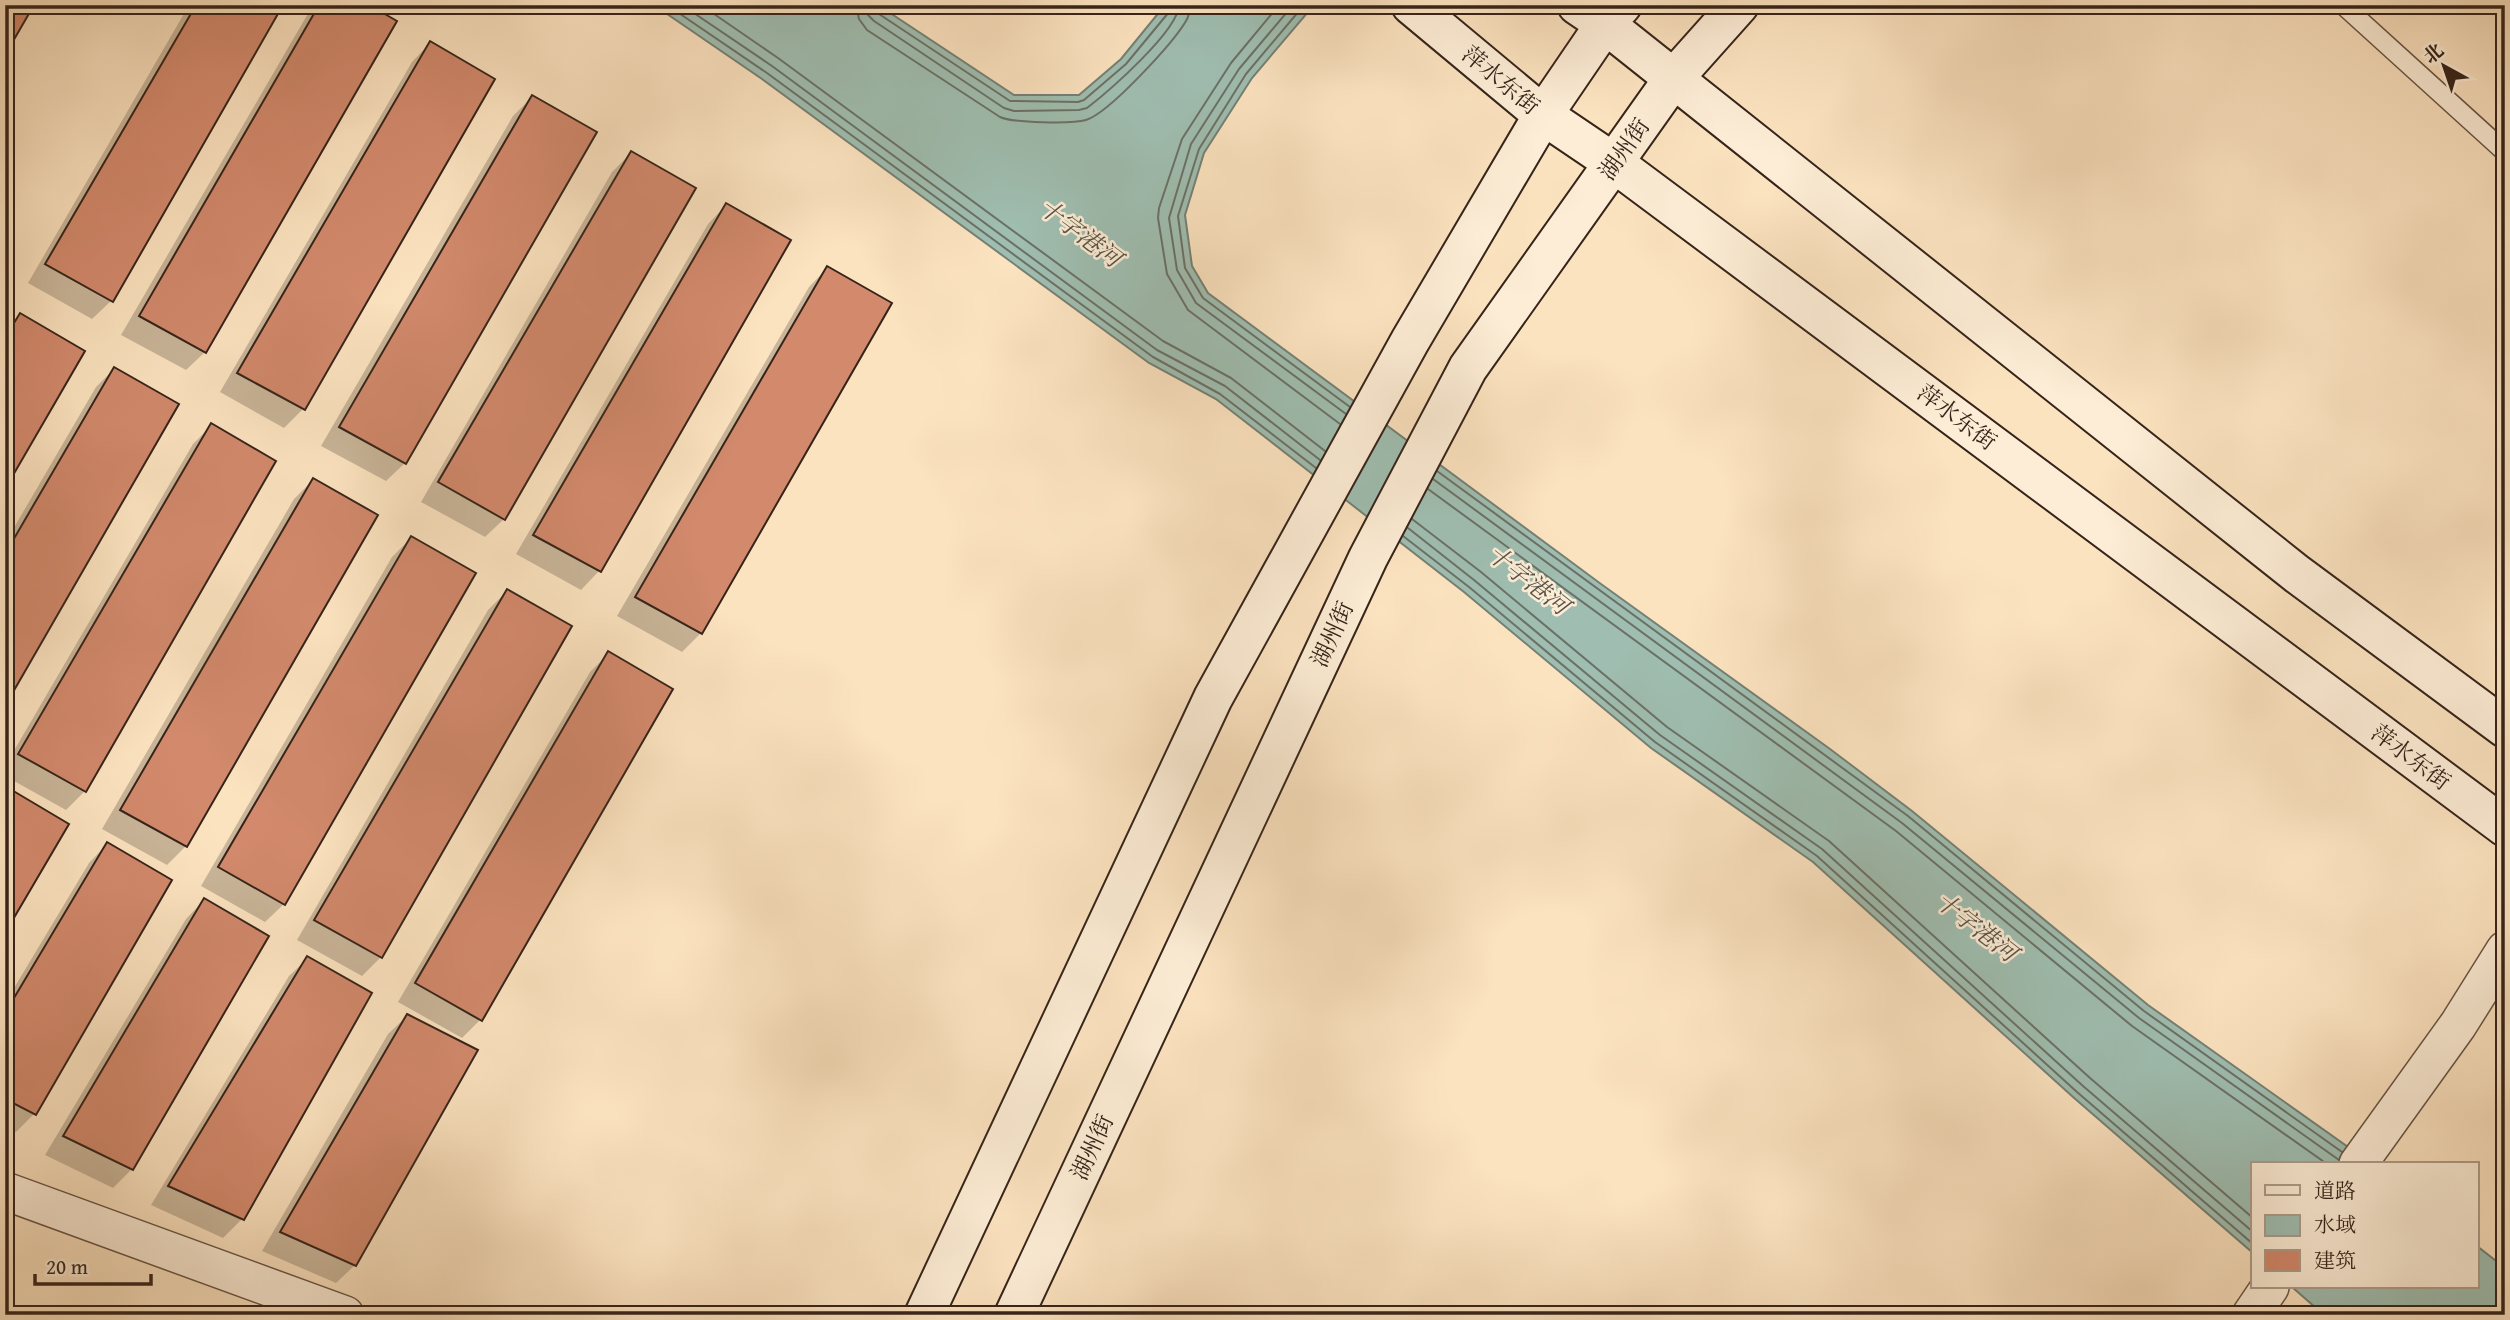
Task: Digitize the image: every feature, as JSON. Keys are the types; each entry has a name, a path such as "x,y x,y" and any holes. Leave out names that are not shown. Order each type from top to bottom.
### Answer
{"main road":[{"name":"萍水东街","path":"1411,5 1543,115 1614,163 2505,827"},
{"name":"湖州街","path":"1014,1315 1368,558 1468,368 1673,79 1739,5"},
{"path":"924,1315 1213,698 1410,341 1601,11 1673,79 2297,575 2505,728"}],"street":[{"path":"2359,1162 2458,1026 2505,950"},
{"path":"5,1191 345,1315"}],"lane":[{"path":"2343,5 2505,152"}],"water":[{"name":"十字港河","path":"654,5 878,5 1014,95 1079,95 1121,59 1165,5 1314,5 1252,78 1204,153 1185,215 1192,266 1208,293 1601,584 1830,749 1912,811 2148,1005 2369,1162 2251,1162 2251,1251 2073,1097 1813,862 1651,748 1464,592 1216,399 1149,363 762,79"},
{"path":"2478,1247 2505,1268 2505,1315 2324,1315 2293,1288 2478,1288"}],"building":[{"path":"5,5 34,5 5,55"},
{"path":"196,5 283,5 113,302 45,264"},
{"path":"319,5 369,5 397,21 206,353 139,316"},
{"path":"430,41 495,79 305,410 237,373"},
{"path":"532,95 597,132 406,464 339,427"},
{"path":"631,151 696,188 505,520 438,482"},
{"path":"726,203 791,240 601,572 533,535"},
{"path":"827,266 892,303 702,634 635,597"},
{"path":"20,313 85,351 5,489 5,338"},
{"path":"114,367 179,404 5,706 5,554"},
{"path":"211,423 276,461 86,792 18,754"},
{"path":"313,478 378,515 187,847 120,810"},
{"path":"411,536 476,573 285,905 218,867"},
{"path":"507,589 572,626 382,958 314,920"},
{"path":"608,651 673,689 482,1021 415,983"},
{"path":"5,786 69,824 5,933"},
{"path":"107,842 172,880 36,1115 5,1099 5,1013"},
{"path":"204,898 269,936 133,1170 63,1136"},
{"path":"307,956 372,993 244,1220 168,1186"},
{"path":"407,1014 478,1050 356,1266 280,1232"}]}
